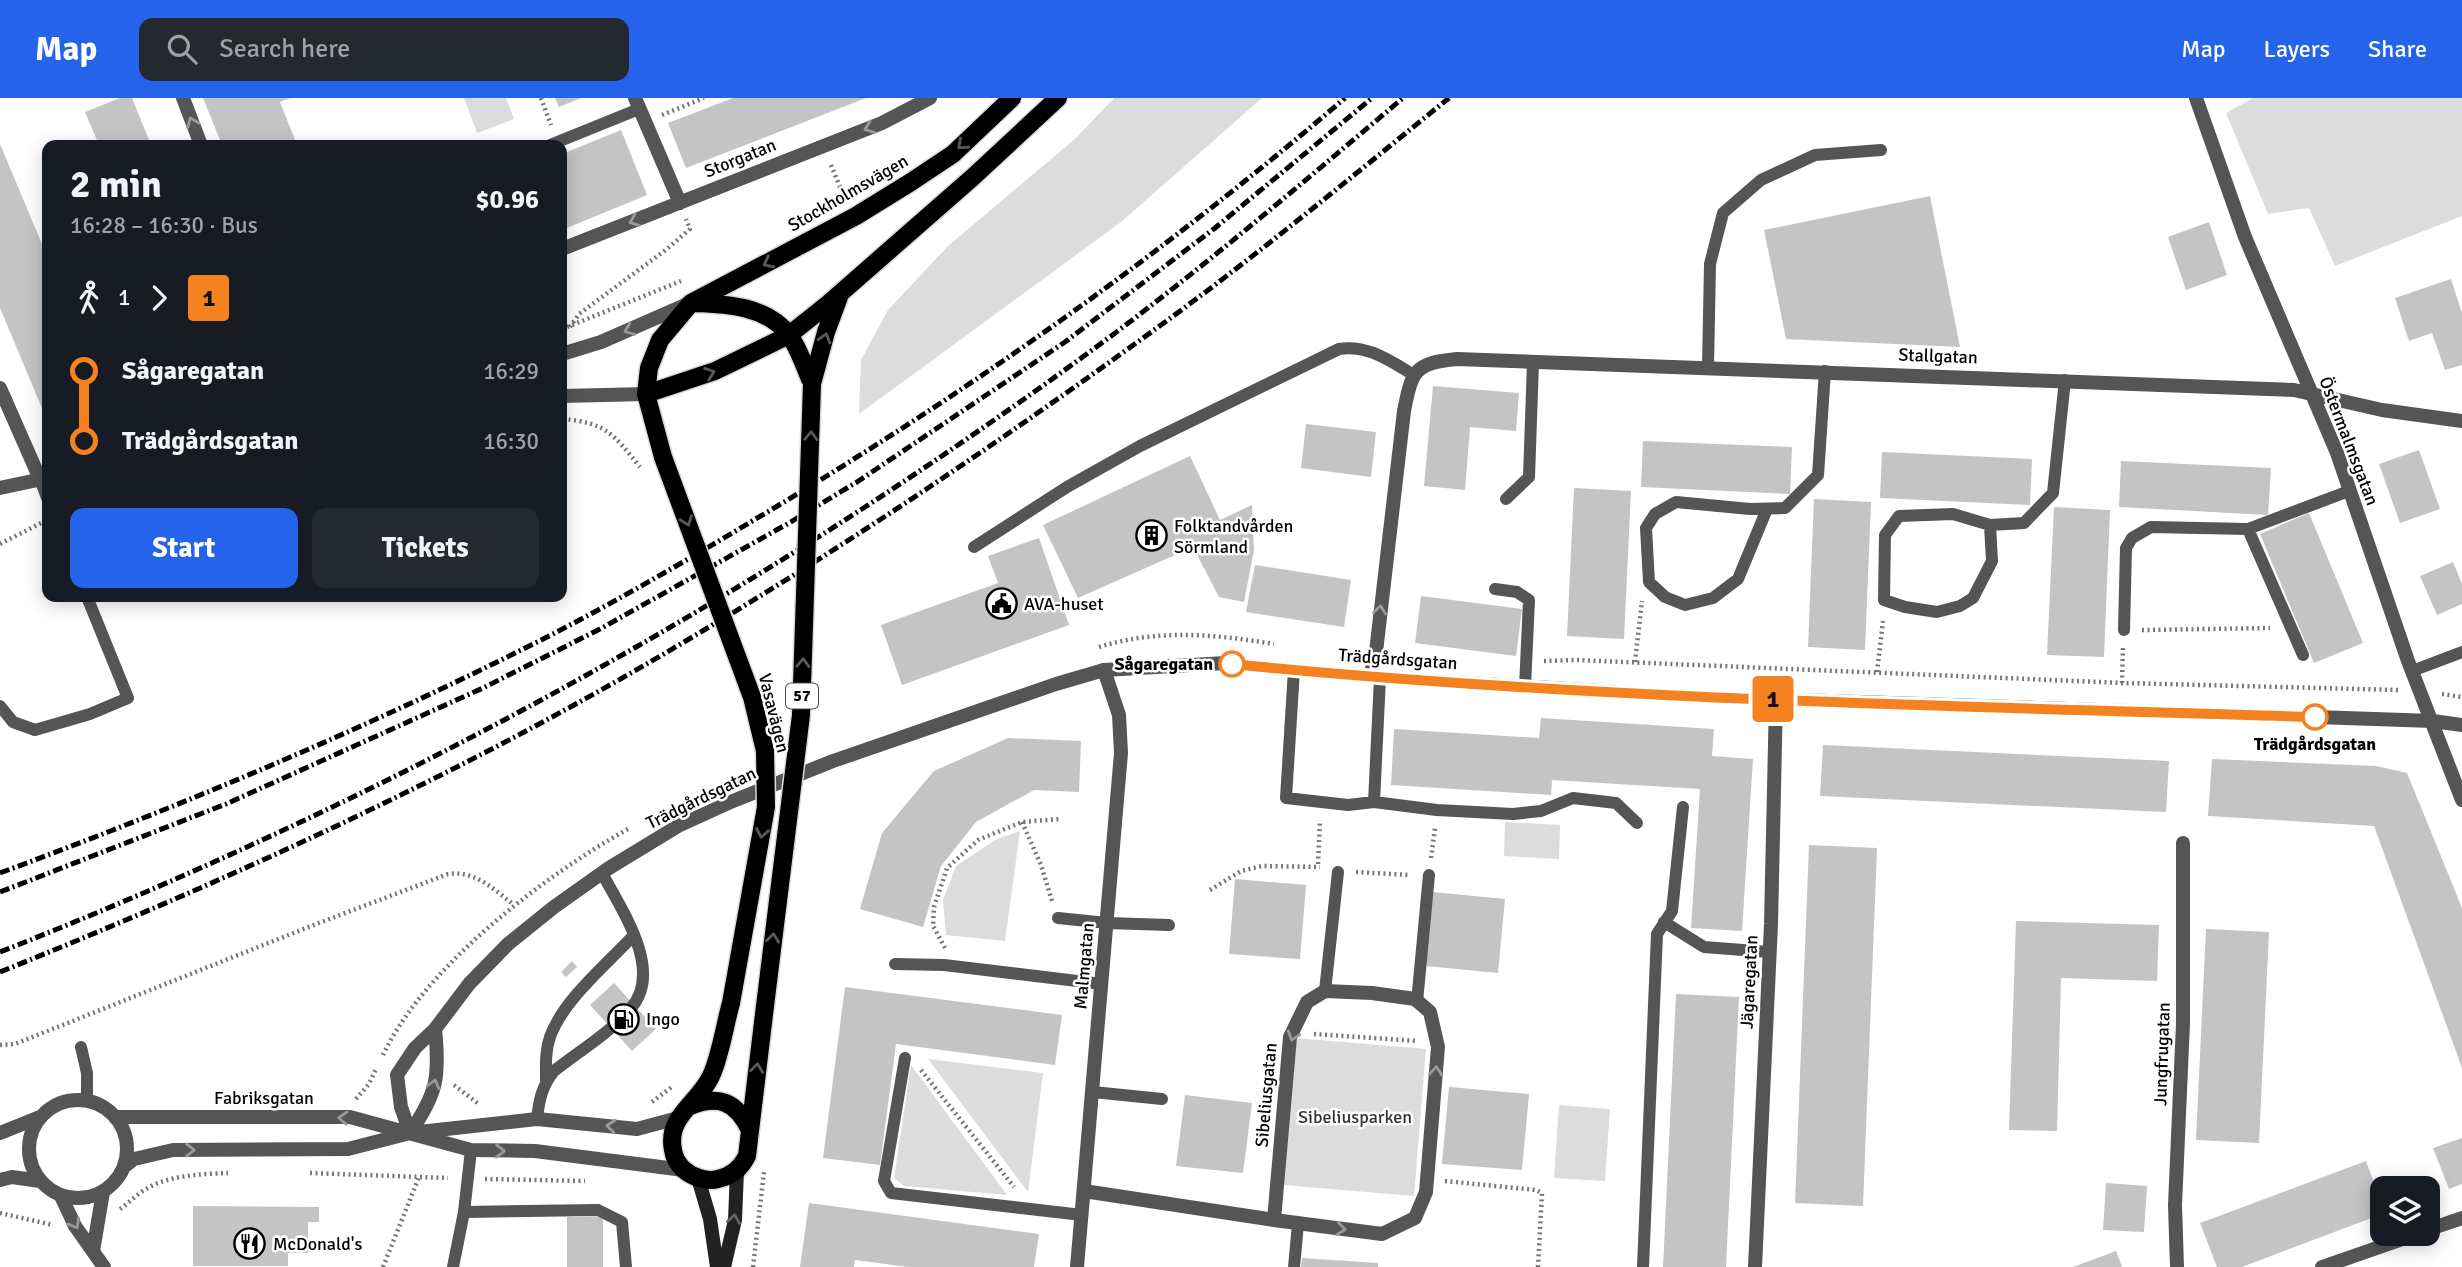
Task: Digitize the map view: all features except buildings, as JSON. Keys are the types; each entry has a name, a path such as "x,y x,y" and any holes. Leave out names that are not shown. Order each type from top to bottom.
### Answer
{"main road":[{"name":"Stockholmsvägen","path":"691,303 856,216 911,182 953,154 1012,98"},
{"name":"57","path":"812,384 789,335 973,177 1058,98"},
{"name":"57","path":"812,384 826,332 841,293"},
{"path":"646,394 749,357 789,335 768,317 745,308 719,303 691,303"},
{"name":"Vasavägen","path":"691,303 660,340 649,368 646,394 663,457 752,697 765,751 766,807 731,1003 711,1077 683,1112 671,1133 674,1156 691,1174 710,1219 717,1267"},
{"name":"Vasavägen","path":"723,1267 735,1220 737,1171 747,1156 751,1139 801,715 812,384"},
{"path":"683,1112 709,1100 723,1102 737,1110 750,1130"},
{"path":"691,1174 721,1178 737,1171"}],"street":[{"path":"183,98 199,140"},
{"name":"Östermalmsgatan","path":"2196,98 2245,237 2312,394 2349,491 2412,671 2462,800"},
{"name":"Storgatan","path":"567,247 882,123 919,101"},
{"path":"640,110 680,203"},
{"path":"567,352 601,342 691,303"},
{"name":"Stallgatan","path":"1413,375 1423,366 1457,359 2294,390 2382,410 2462,421"},
{"path":"1375,678 1404,411 1413,375"},
{"path":"0,388 42,474"},
{"path":"567,396 646,394"},
{"path":"0,488 42,478"},
{"name":"Trädgårdsgatan","path":"410,1133 401,1107 397,1075 415,1048 435,1029 469,984 508,944 602,873 678,827 781,781 1056,684 1104,670 1226,663 1375,678 1525,687 1776,699 2433,721 2462,725"},
{"name":"Malmgatan","path":"1077,1267 1121,753 1119,715 1104,670"},
{"name":"Jägaregatan","path":"1755,1267 1769,952 1776,699"},
{"name":"Jungfrugatan","path":"2177,1267 2175,1205 2183,1023 2183,843"},
{"path":"1084,1191 1382,1234 1415,1218 1426,1192 1438,1047 1430,1012 1415,999 1372,993 1325,991"},
{"name":"Sibeliusgatan","path":"1274,1220 1290,1038 1307,1002 1325,991"},
{"path":"410,1133 428,1106 437,1080 435,1029"},
{"path":"0,1133 40,1117 54,1106 70,1100 87,1100 103,1106 116,1117 125,1132 127,1142 125,1166 116,1181 103,1192 83,1198 61,1195 40,1181 31,1166 28,1149 31,1132 40,1117"},
{"name":"Fabriksgatan","path":"125,1166 134,1159 173,1150 348,1149 410,1133 537,1119 637,1129 683,1112"},
{"name":"Fabriksgatan","path":"116,1117 350,1117 471,1150 535,1151 691,1174"},
{"path":"0,1180 12,1177 40,1181"},
{"path":"93,1251 103,1192"},
{"path":"61,1195 75,1227 104,1267"},
{"path":"2440,1226 2462,1218"},
{"path":"2322,1267 2382,1246"}],"lane":[{"path":"563,140 640,110"},
{"path":"1708,367 1710,264 1723,213 1761,180 1815,155 1881,150"},
{"path":"974,547 1067,487 1140,446 1339,349 1361,348 1382,356 1413,375"},
{"path":"1506,499 1529,477 1533,362"},
{"path":"1767,509 1738,579 1713,598 1685,605 1665,597 1649,582 1646,528 1655,514 1676,502 1785,509 1818,475 1825,371"},
{"path":"1990,525 1992,561 1973,598 1960,606 1937,612 1905,607 1884,600 1885,535 1899,516 1953,514 1990,525 2024,523 2053,493 2065,380"},
{"path":"2124,630 2126,548 2132,538 2151,527 2248,529 2349,491"},
{"path":"2248,529 2303,655"},
{"path":"1495,589 1517,592 1529,600 1525,687"},
{"path":"0,706 13,722 35,730 90,714 128,698 89,602"},
{"path":"2412,671 2462,652"},
{"path":"1294,670 1286,798 1348,805 1374,802 1437,810 1513,814 1541,811 1573,798 1616,803 1637,823"},
{"path":"1374,802 1375,678"},
{"path":"1643,1267 1657,934 1672,911 1684,807"},
{"path":"1325,991 1338,872"},
{"path":"537,1119 541,1090 546,1081 554,1071 615,1022 635,1001 644,971 634,935 602,873"},
{"path":"1417,1002 1429,876"},
{"path":"1058,918 1169,925"},
{"path":"1664,922 1704,947 1769,952"},
{"path":"546,1081 547,1052 551,1035 562,1014 634,935"},
{"path":"895,964 944,965 1101,984"},
{"path":"81,1047 87,1073 87,1100"},
{"path":"905,1058 884,1181 891,1193 1082,1215"},
{"path":"1093,1092 1162,1099"},
{"path":"453,1267 464,1212 471,1150"},
{"path":"464,1212 598,1210 622,1222 626,1267"},
{"path":"1294,1267 1298,1224"}],"path":[{"path":"541,98 552,140"},
{"path":"640,110 704,98"},
{"path":"823,146 845,200"},
{"path":"570,327 579,314 690,229 680,203"},
{"path":"567,420 598,425 614,435 640,467"},
{"path":"0,544 42,523"},
{"path":"1635,662 1643,593 1648,577"},
{"path":"1877,672 1884,600"},
{"path":"2122,683 2124,630 2292,628"},
{"path":"1092,650 1174,634 1225,636 1277,645"},
{"path":"1527,663 1577,660 1635,662 2122,683 2390,690 2462,697"},
{"path":"1210,890 1241,870 1262,866 1318,866 1320,802"},
{"path":"1338,872 1429,876 1437,810"},
{"path":"944,965 945,945 933,926 934,906 947,868 978,840 1022,822 1060,819"},
{"path":"1022,822 1041,865 1058,918"},
{"path":"354,1101 369,1084 393,1033 421,996 459,956 514,905 569,865 636,824"},
{"path":"0,1045 15,1044 448,874 458,873 480,879 514,905"},
{"path":"1293,1032 1437,1042"},
{"path":"905,1058 912,1058 981,1143 1027,1209"},
{"path":"647,1105 676,1084"},
{"path":"116,1213 145,1189 159,1182 232,1173"},
{"path":"306,1173 591,1180"},
{"path":"383,1267 419,1177"},
{"path":"1427,1179 1536,1190 1542,1194 1538,1267"},
{"path":"0,1213 28,1217 58,1227"},
{"path":"753,1267 758,1221"}],"green space":[{"path":"464,98 506,98 514,119 477,133"},
{"path":"1114,98 1262,98 1121,222 859,414 861,360 888,310 948,246 1076,138"},
{"path":"2253,98 2462,98 2462,216 2335,266 2309,208 2268,214 2226,113"},
{"path":"1505,822 1560,825 1559,859 1504,856"},
{"path":"1020,831 1005,941 946,935 943,900 956,866 997,839"},
{"name":"Sibeliusparken","path":"1296,1038 1426,1049 1414,1196 1283,1185"},
{"path":"928,1059 1043,1073 1028,1192"},
{"path":"911,1065 1007,1195 904,1186 894,1178"},
{"path":"1559,1105 1610,1109 1605,1181 1554,1178"}],"railway":[{"path":"0,873 139,820 345,733 547,637 680,564 836,470 987,372 1134,267 1276,156 1345,98"},
{"path":"0,892 226,804 483,688 600,629 789,523 857,482 1065,342 1215,228 1372,98"},
{"path":"0,952 143,893 283,830 421,763 556,692 688,617 947,453 1073,364 1199,267 1403,98"},
{"path":"0,972 176,899 349,820 518,735 684,642 926,489 1103,367 1234,270 1449,98"}],"bus line":[{"name":"1","path":"1232,664 1370,677 1682,696 2315,717"}],"place":[{"name":"Folktandvården Sörmland","path":"1151,536"},
{"name":"AVA-huset","path":"1001,604"},
{"name":"Sågaregatan","path":"1232,664"},
{"name":"Trädgårdsgatan","path":"2315,717"},
{"name":"Ingo","path":"623,1019"},
{"name":"McDonald's","path":"250,1244"}]}
